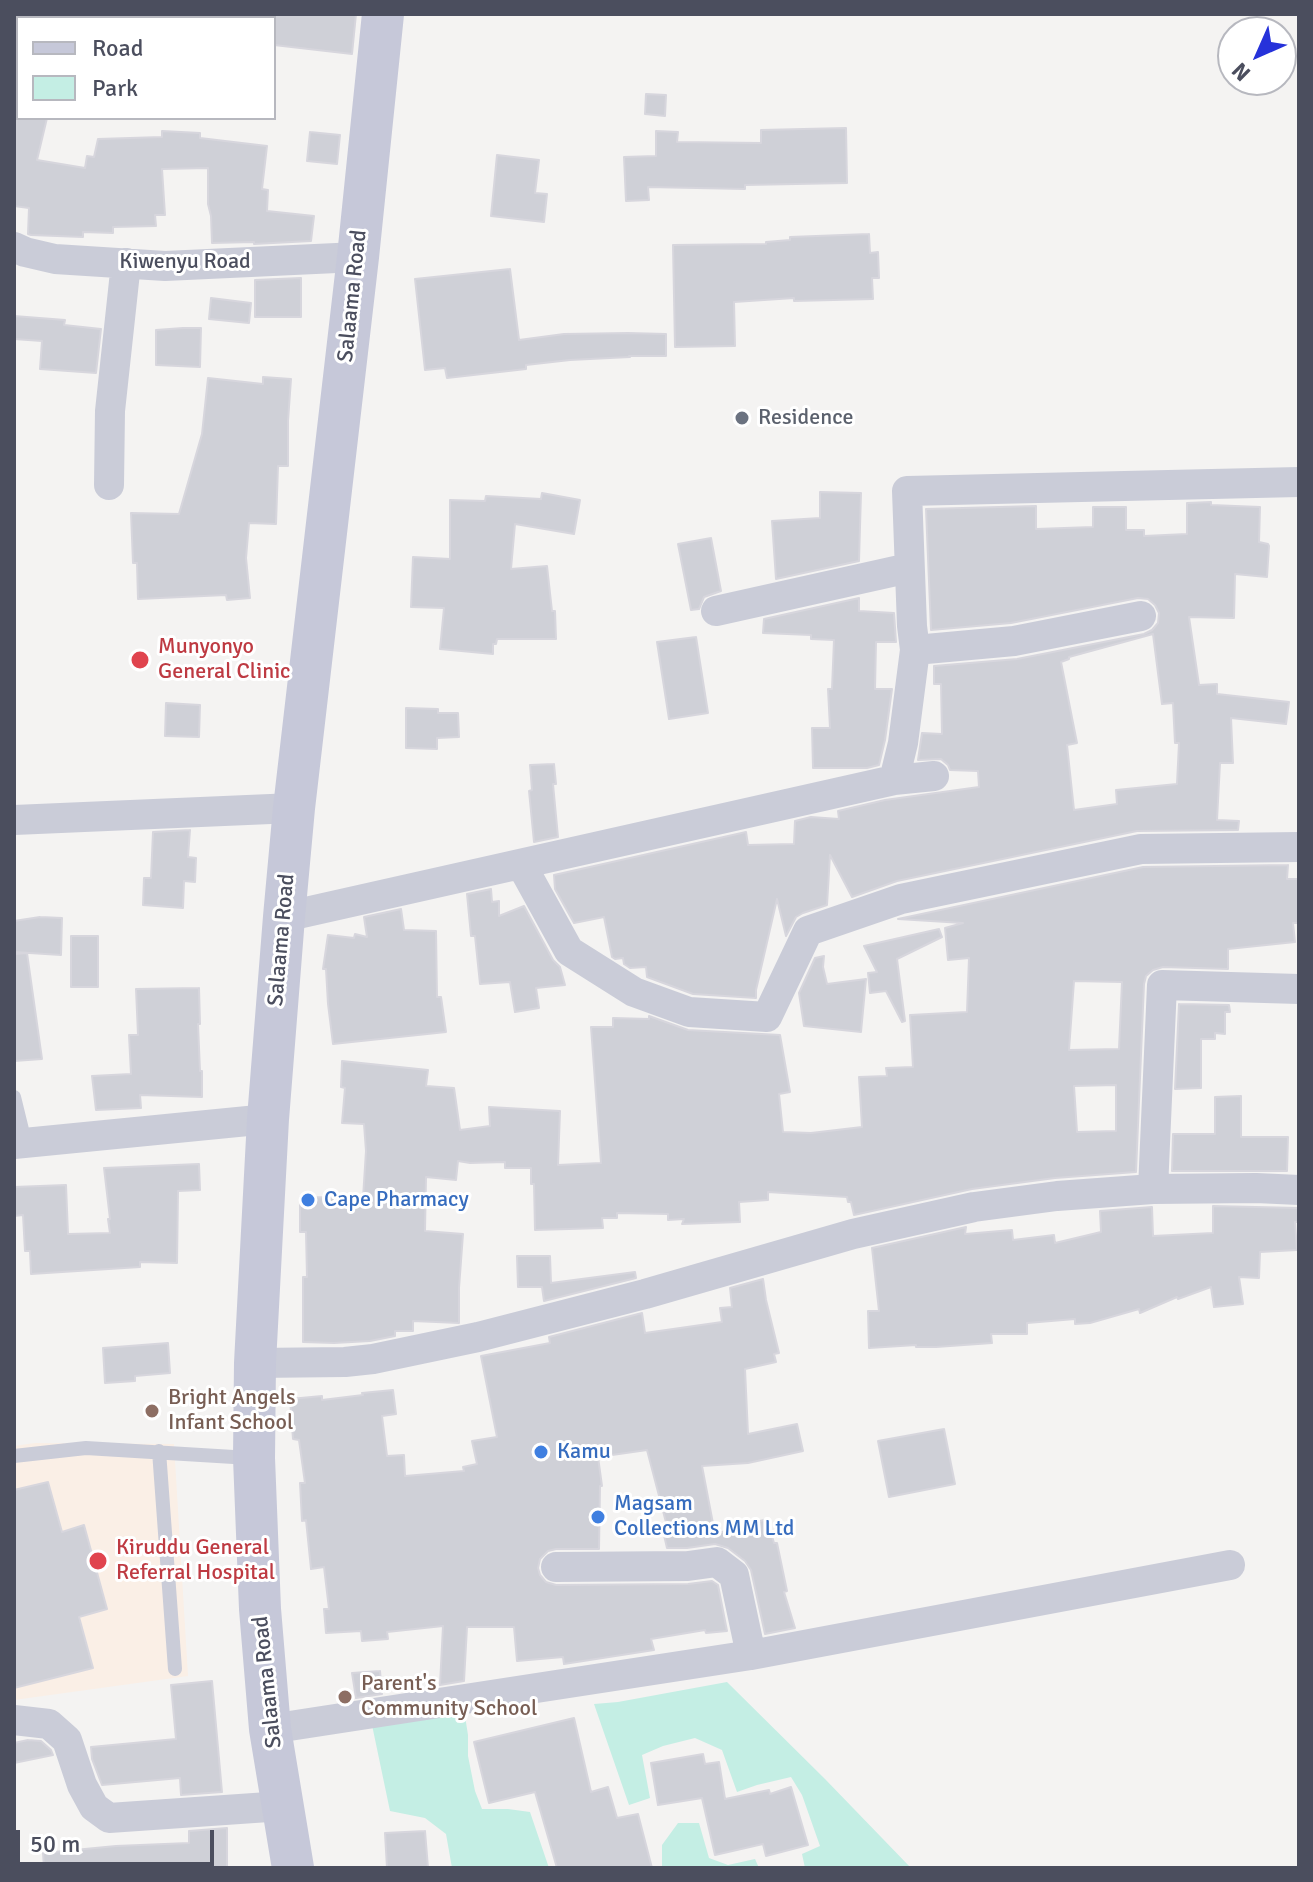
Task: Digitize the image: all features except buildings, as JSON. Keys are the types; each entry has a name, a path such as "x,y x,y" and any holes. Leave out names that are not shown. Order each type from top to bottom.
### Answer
{"main road":[{"name":"Salaama Road","path":"293,1868 270,1729 260,1609 254,1458 255,1363 268,1119 294,808 383,14"}],"street":[{"name":"Kiwenyu Road","path":"14,247 55,259 165,266 358,257"},
{"path":"109,485 110,411 126,263"},
{"path":"894,780 903,743 915,650 907,491 1299,482"},
{"path":"716,611 909,568"},
{"path":"915,650 1014,641 1141,616"},
{"path":"284,917 894,780 934,776"},
{"path":"14,820 294,808"},
{"path":"521,864 569,951 634,992 689,1012 767,1017 808,931 901,899 1141,849 1299,847"},
{"path":"1153,1189 1162,985 1299,989"},
{"path":"20,1143 268,1119"},
{"path":"255,1363 373,1359 478,1337 645,1294 853,1234 974,1207 1057,1196 1153,1189 1299,1190"},
{"path":"556,1567 688,1566 717,1562 734,1575 751,1655"},
{"path":"270,1729 751,1655 1230,1565"},
{"path":"14,1720 49,1724 67,1740 82,1785 94,1807 109,1818 283,1806"}],"lane":[{"path":"14,1097 20,1143"},
{"path":"14,1456 86,1448 254,1458"},
{"path":"159,1451 175,1669"}],"shaded area":[{"name":"Kiruddu General Referral Hospital","path":"35,1443 174,1444 188,1676 14,1700 14,1446"}],"green space":[{"path":"727,1682 911,1868 805,1868 802,1854 820,1846 802,1795 791,1777 737,1792 722,1750 695,1738 642,1755 650,1798 629,1805 594,1704"},
{"path":"410,1716 465,1716 468,1756 482,1809 530,1812 549,1868 452,1868 446,1834 425,1818 390,1811 372,1725"},
{"path":"678,1823 699,1823 709,1858 728,1865 755,1859 759,1868 662,1868 662,1845"}],"place":[{"name":"Residence","path":"742,418"},
{"name":"Munyonyo General Clinic","path":"140,660"},
{"name":"Cape Pharmacy","path":"308,1200"},
{"name":"Bright Angels Infant School","path":"152,1411"},
{"name":"Kamu","path":"541,1452"},
{"name":"Magsam Collections MM Ltd","path":"598,1517"},
{"name":"Kiruddu General Referral Hospital","path":"98,1561"},
{"name":"Parent's Community School","path":"345,1697"}]}
